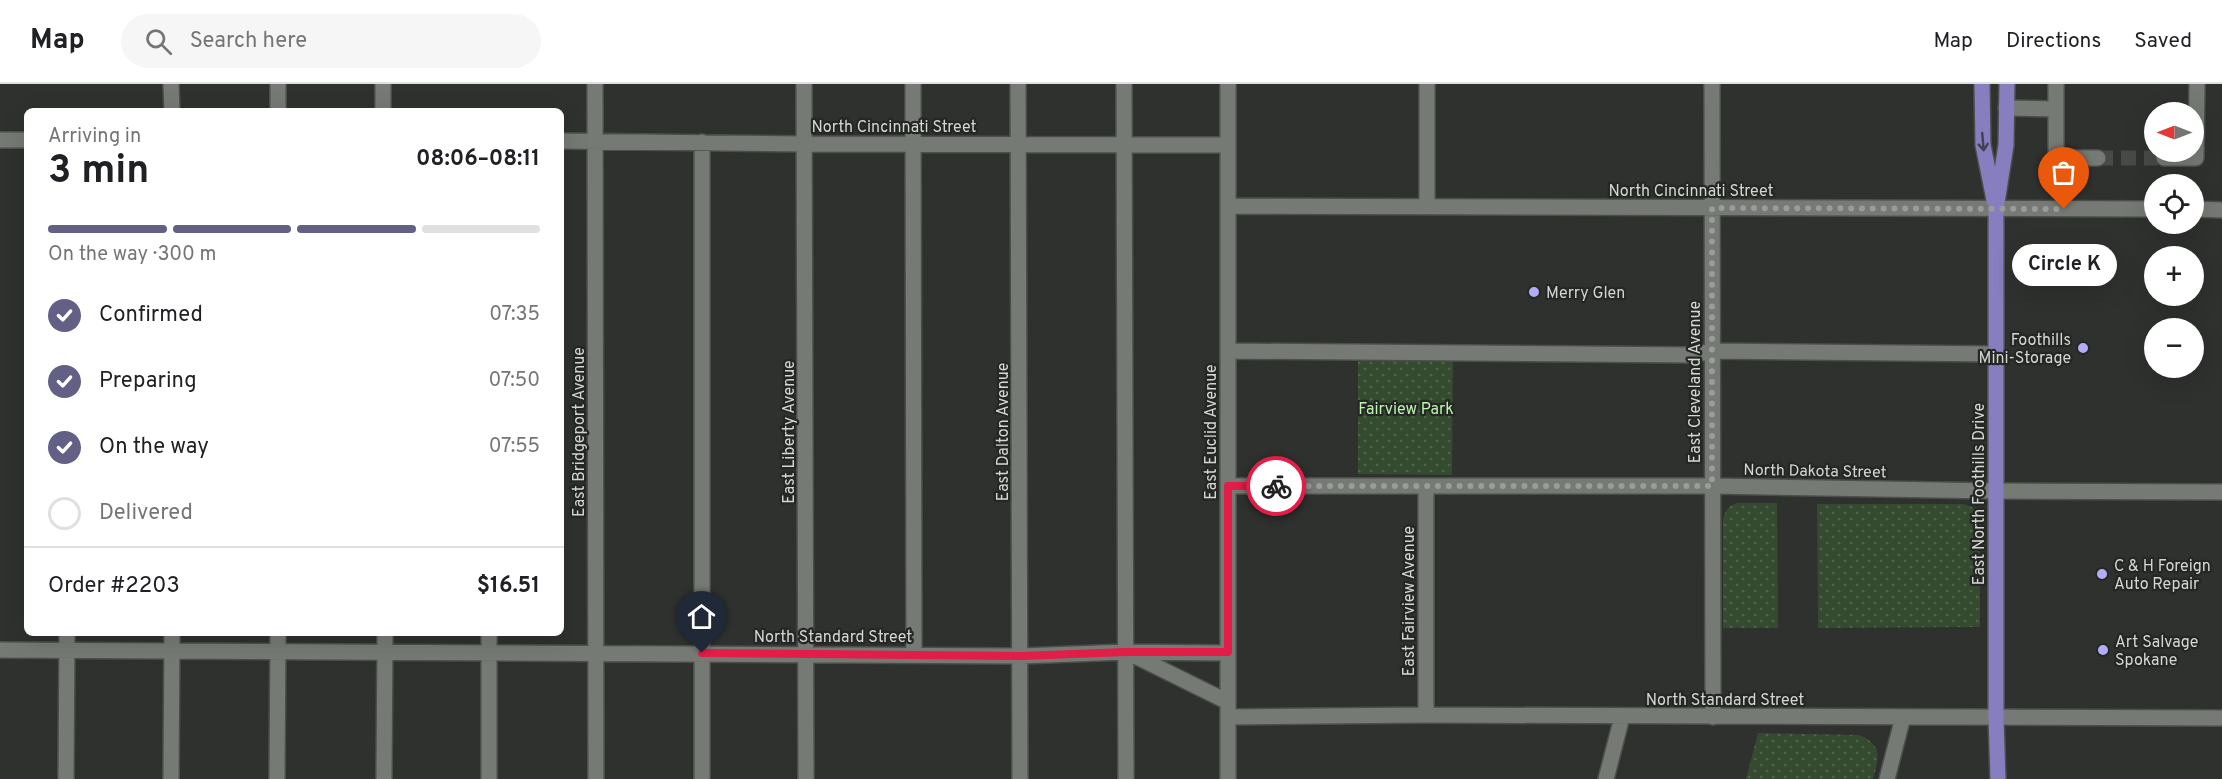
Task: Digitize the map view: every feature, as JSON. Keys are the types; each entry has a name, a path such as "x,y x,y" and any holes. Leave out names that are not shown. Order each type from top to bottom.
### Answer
{"main road":[{"name":"East North Foothills Drive","path":"1982,84 1983,144 1996,209"},
{"name":"East North Foothills Drive","path":"1998,779 1996,209 2006,146 2007,84"}],"street":[{"path":"171,84 171,108"},
{"path":"278,84 278,108"},
{"path":"383,84 383,108"},
{"name":"East Bridgeport Avenue","path":"595,84 596,779"},
{"name":"East Liberty Avenue","path":"804,84 806,779"},
{"path":"914,84 914,655"},
{"name":"East Dalton Avenue","path":"1018,84 1020,779"},
{"path":"1124,84 1126,779"},
{"name":"East Euclid Avenue","path":"1227,84 1228,779"},
{"path":"1427,84 1427,207"},
{"name":"East Cleveland Avenue","path":"1712,84 1713,717"},
{"path":"2056,84 2056,158 2098,158"},
{"path":"2197,84 2197,102"},
{"path":"2006,108 2056,109"},
{"path":"0,140 24,140"},
{"name":"North Cincinnati Street","path":"564,141 1228,145"},
{"path":"702,142 702,779"},
{"name":"North Cincinnati Street","path":"1228,206 2144,209"},
{"path":"2204,209 2222,210"},
{"path":"1228,351 1682,355 1712,351 1996,354"},
{"name":"North Dakota Street","path":"1228,486 1712,486 2222,492"},
{"name":"East Fairview Avenue","path":"1426,486 1426,716"},
{"path":"66,779 67,636"},
{"path":"171,779 172,636"},
{"path":"277,779 278,636"},
{"path":"384,779 386,636"},
{"path":"489,636 489,779"},
{"name":"North Standard Street","path":"0,650 1021,656 1126,652 1228,652"},
{"name":"North Standard Street","path":"1126,652 1228,710 1426,716 2222,718"},
{"path":"1606,779 1622,717"},
{"path":"1887,779 1903,717"}],"green space":[{"name":"Fairview Park","path":"1358,358 1453,359 1452,475 1358,474"},
{"path":"1737,503 1777,503 1778,628 1723,628 1723,519 1728,509"},
{"path":"1817,504 1962,504 1977,511 1980,517 1980,627 1818,628"},
{"path":"1758,733 1860,735 1876,748 1878,759 1873,779 1746,779"}],"tunnel":[{"path":"2098,158 2144,158"}],"way so far":[{"path":"1276,486 1712,486 1712,208 2064,209"}],"place":[{"name":"Circle K","path":"2064,209"},
{"name":"Merry Glen","path":"1534,292"},
{"name":"Foothills Mini-Storage","path":"2083,348"},
{"name":"C & H Foreign Auto Repair","path":"2102,574"},
{"name":"Art Salvage Spokane","path":"2103,650"}],"route":[{"path":"702,653 1021,656 1126,652 1228,652 1228,486 1276,486"}]}
